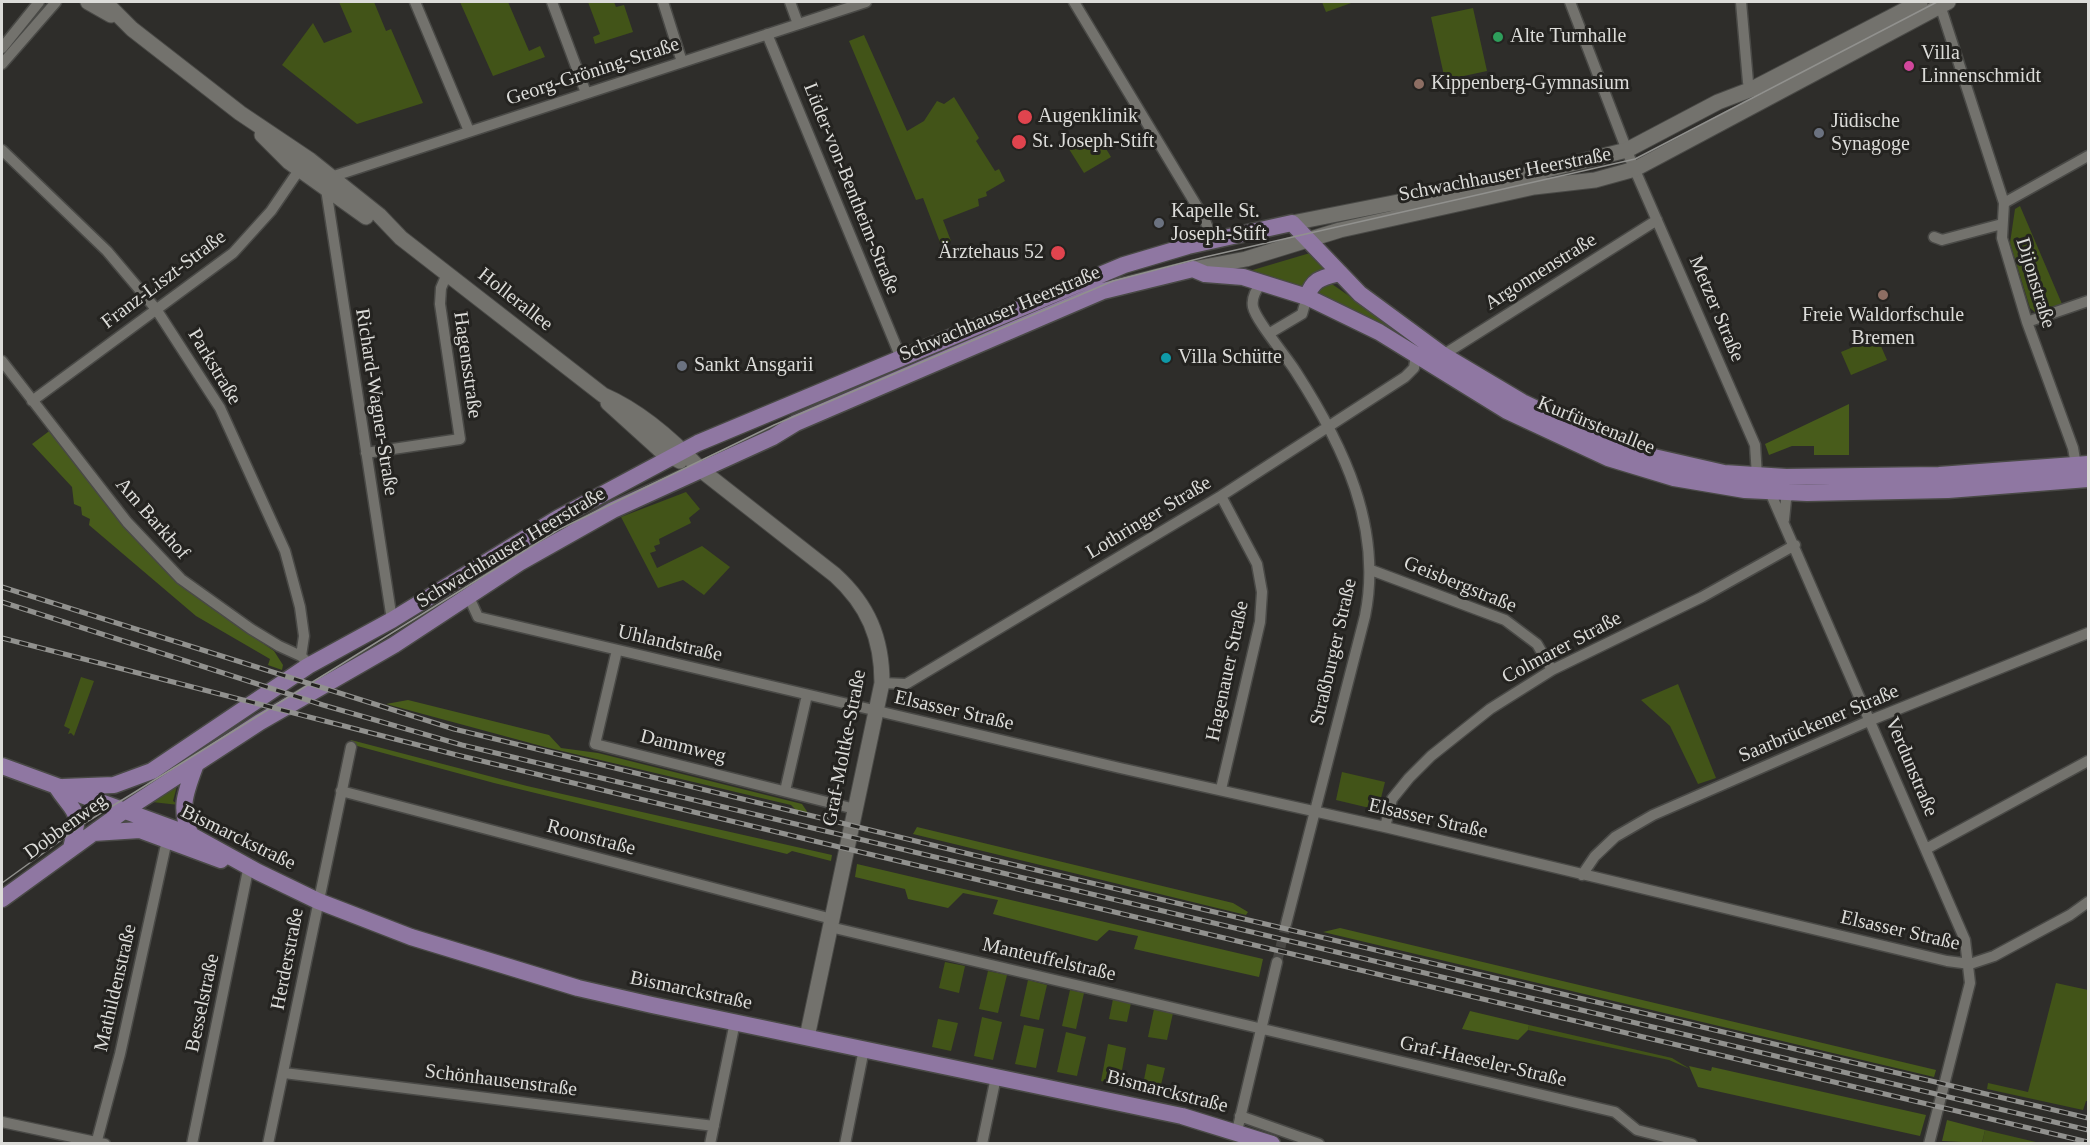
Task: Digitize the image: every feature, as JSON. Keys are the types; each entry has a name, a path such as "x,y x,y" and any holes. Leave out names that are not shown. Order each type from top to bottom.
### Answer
{"main road":[{"name":"Hollerallee","path":"88,2 124,23 603,395 614,410 701,470"},
{"name":"Hollerallee","path":"105,2 124,23"},
{"name":"Schwachhauser Heerstraße","path":"125,810 260,722 394,645 468,595 614,510 796,423 1103,291 1193,269 1246,259 1340,230 1522,189 1609,177 1631,159 1718,102 1752,89 1920,2"},
{"name":"Schwachhauser Heerstraße","path":"59,786 121,784 152,771 182,753 305,661 392,620 558,518 677,454 901,358 1124,266 1213,241 1494,183 1631,159 1944,3"},
{"name":"Hollerallee","path":"240,113 299,170 328,183"},
{"name":"Kurfürstenallee","path":"1292,223 1340,273 1390,318 1443,355 1522,402 1598,438 1645,455 1694,468 1757,476 1939,475 2082,465"},
{"name":"Kurfürstenallee","path":"1193,269 1205,274 1243,277 1307,297 1351,317 1507,411 1608,458 1674,478 1770,492 1948,490 2088,479"},
{"path":"1307,297 1311,284 1317,279 1340,273"},
{"name":"Graf-Moltke-Straße","path":"701,470 854,592 867,611 877,636 882,661 882,683 877,712 807,1037"},
{"path":"192,835 183,817 183,807 196,764"},
{"name":"Bismarckstraße","path":"2,766 192,835 253,871 318,901 411,937 505,968 578,988 735,1022 1182,1116 1238,1123 1272,1143"},
{"path":"59,786 64,798 71,803 77,818 71,848"},
{"name":"Dobbenweg","path":"2,899 125,810"},
{"path":"93,833 140,830 253,871"}],"street":[{"path":"2,48 39,2"},
{"path":"2,64 56,2"},
{"path":"416,2 469,131"},
{"path":"552,2 586,93"},
{"path":"663,2 682,62"},
{"path":"790,2 798,24"},
{"name":"Georg-Gröning-Straße","path":"328,183 469,131 866,2"},
{"path":"1074,2 1204,218 1213,241"},
{"name":"Metzer Straße","path":"1570,2 1631,159 1755,445 1757,476"},
{"path":"1741,2 1748,82 1752,89"},
{"name":"Dijonstraße","path":"1944,3 2004,203 2002,238 2027,322 2073,448 2082,465"},
{"name":"Lüder-von-Bentheim-Straße","path":"767,34 901,358"},
{"name":"Parkstraße","path":"2,150 107,251 156,309 220,408 285,551 300,607 305,661"},
{"path":"2004,203 2088,156"},
{"name":"Franz-Liszt-Straße","path":"32,401 233,253 271,211 299,170"},
{"name":"Richard-Wagner-Straße","path":"328,183 392,620"},
{"name":"Argonnenstraße","path":"1443,355 1657,220"},
{"path":"1934,237 1942,240 2002,224"},
{"name":"Hagensstraße","path":"366,453 460,439 440,304 441,288 447,274"},
{"name":"Straßburger Straße","path":"1262,282 1254,293 1253,307 1329,429 1359,494 1366,526 1371,570 1365,616 1286,924"},
{"path":"1270,333 1302,314 1307,297"},
{"path":"2027,322 2088,301"},
{"name":"Lothringer Straße","path":"882,683 906,684 1221,496 1329,429 1406,377 1414,368 1416,355"},
{"name":"Am Barkhof","path":"2,361 127,522 181,579 279,646 305,661"},
{"name":"Verdunstraße","path":"1770,492 1965,940 1970,964 1970,983 1929,1143"},
{"path":"1784,520 1786,500 1790,492"},
{"name":"Hagenauer Straße","path":"1221,496 1253,554 1262,592 1260,622 1221,789"},
{"name":"Colmarer Straße","path":"1385,827 1392,799 1431,756 1490,709 1552,670 1702,597 1795,545"},
{"name":"Geisbergstraße","path":"1371,570 1505,620 1537,645 1552,670"},
{"name":"Uhlandstraße","path":"468,595 478,617 877,712"},
{"name":"Saarbrückener Straße","path":"1582,875 1595,856 1615,837 1653,814 1871,720 2088,633"},
{"name":"Dammweg","path":"617,650 595,744 855,809"},
{"path":"785,791 807,695"},
{"name":"Elsasser Straße","path":"877,712 1221,789 1970,964"},
{"name":"Herderstraße","path":"268,1143 351,747"},
{"path":"1926,849 2088,761"},
{"name":"Roonstraße","path":"341,791 831,923"},
{"name":"Mathildenstraße","path":"99,1143 167,840"},
{"name":"Besselstraße","path":"192,1143 253,871"},
{"path":"1970,964 1994,956 2070,915 2088,902"},
{"name":"Manteuffelstraße","path":"831,923 1260,1028"},
{"path":"1238,1123 1277,962"},
{"path":"710,1143 735,1022"},
{"name":"Graf-Haeseler-Straße","path":"1260,1028 1615,1112 1637,1130 1692,1143"},
{"path":"845,1143 864,1049"},
{"name":"Schönhausenstraße","path":"284,1073 714,1126"},
{"path":"981,1143 996,1077"},
{"path":"2,1122 99,1143"},
{"name":"Bismarckstraße","path":"1238,1123 1319,1143"}],"green space":[{"path":"339,2 374,2 386,31 391,29 423,103 357,124 282,65 313,23 324,43 352,32"},
{"path":"460,2 508,2 529,51 540,46 545,57 493,76"},
{"path":"588,2 614,2 616,7 624,5 633,32 595,44 593,37 600,34"},
{"path":"1322,2 1354,2 1326,12"},
{"path":"1473,8 1487,71 1445,80 1431,17"},
{"path":"864,35 907,131 924,121 937,101 944,104 954,97 979,138 976,141 995,171 999,169 1005,181 986,192 987,196 978,199 979,206 943,220 951,241 941,245 923,198 916,200 849,41"},
{"path":"1087,135 1094,146 1102,142 1111,157 1084,173 1064,141 1069,138 1074,145"},
{"path":"2020,206 2062,304 2037,314 2030,308 2010,243 2015,209"},
{"path":"1310,253 1329,272 1304,290 1246,272"},
{"path":"1329,282 1447,364 1318,296 1316,287"},
{"path":"1877,337 1887,360 1851,375 1841,352"},
{"path":"1849,404 1849,455 1814,455 1814,446 1792,446 1769,455 1765,444"},
{"path":"52,429 130,527 248,633 274,651 283,665 282,670 268,665 270,659 196,616 89,525 90,519 82,515 81,507 74,504 72,487 32,444"},
{"path":"686,492 700,509 689,518 691,523 659,539 660,544 654,546 656,551 650,553 657,568 702,546 730,567 704,595 683,580 658,588 621,517"},
{"path":"81,677 94,681 74,736 71,733 68,734 70,729 64,726"},
{"path":"1678,684 1716,778 1698,784 1670,726 1641,700"},
{"path":"408,700 549,735 561,748 598,753 802,804 808,813 796,810 791,805 545,747 386,704"},
{"path":"351,740 527,786 832,855 831,861 792,851 787,854 494,783 350,744"},
{"path":"1342,772 1385,782 1378,810 1336,800"},
{"path":"185,780 184,787 177,786 173,801 179,805 152,802"},
{"path":"917,827 1233,903 1248,912 1246,915 913,834"},
{"path":"857,864 1263,959 1259,977 1134,949 1138,936 1109,930 1097,941 993,914 998,900 963,893 948,908 908,899 905,889 855,877"},
{"path":"1340,928 1936,1070 1934,1077 1323,932"},
{"path":"945,962 965,966 959,993 939,988"},
{"path":"988,971 1007,975 998,1013 979,1009"},
{"path":"1028,980 1047,985 1039,1020 1020,1016"},
{"path":"2056,983 2088,990 2088,1101 2083,1110 1987,1089 1988,1083 2028,1092"},
{"path":"1070,990 1084,993 1076,1029 1062,1026"},
{"path":"1113,999 1131,1003 1127,1022 1109,1019"},
{"path":"1154,1009 1173,1013 1167,1040 1148,1037"},
{"path":"1470,1011 1529,1025 1528,1030 1518,1040 1462,1029"},
{"path":"982,1017 1002,1022 993,1060 974,1056"},
{"path":"938,1019 958,1023 951,1051 932,1047"},
{"path":"1024,1025 1044,1029 1036,1068 1015,1064"},
{"path":"1529,1025 1672,1058 1690,1069 1669,1060 1528,1030"},
{"path":"1066,1032 1086,1037 1077,1076 1057,1072"},
{"path":"1108,1044 1126,1048 1122,1070 1117,1069 1114,1084 1101,1081"},
{"path":"1147,1064 1165,1068 1159,1093 1142,1090"},
{"path":"1689,1066 1711,1071 1712,1067 1926,1115 1920,1136 1698,1087"},
{"path":"1947,1120 1985,1130 1982,1143 1942,1141"},
{"path":"1985,1130 2040,1143 1982,1144"}],"tunnel":[{"path":"1277,962 1286,924"}],"tram line":[{"path":"2,883 85,823 558,530 774,425 1113,281 1205,257 1635,159 1937,2"}],"railway":[{"path":"2,587 454,729 994,860 2088,1118"},
{"path":"2,602 323,705 462,745 2088,1130"},
{"path":"2,638 457,755 2088,1142"}],"place":[{"name":"Alte Turnhalle","path":"1498,37"},
{"name":"Villa Linnenschmidt","path":"1909,66"},
{"name":"Kippenberg-Gymnasium","path":"1419,84"},
{"name":"Augenklinik","path":"1025,117"},
{"name":"Jüdische Synagoge","path":"1819,133"},
{"name":"St. Joseph-Stift","path":"1019,142"},
{"name":"Kapelle St. Joseph-Stift","path":"1159,223"},
{"name":"Ärztehaus 52","path":"1058,253"},
{"name":"Freie Waldorfschule Bremen","path":"1883,295"},
{"name":"Villa Schütte","path":"1166,358"},
{"name":"Sankt Ansgarii","path":"682,366"}]}
